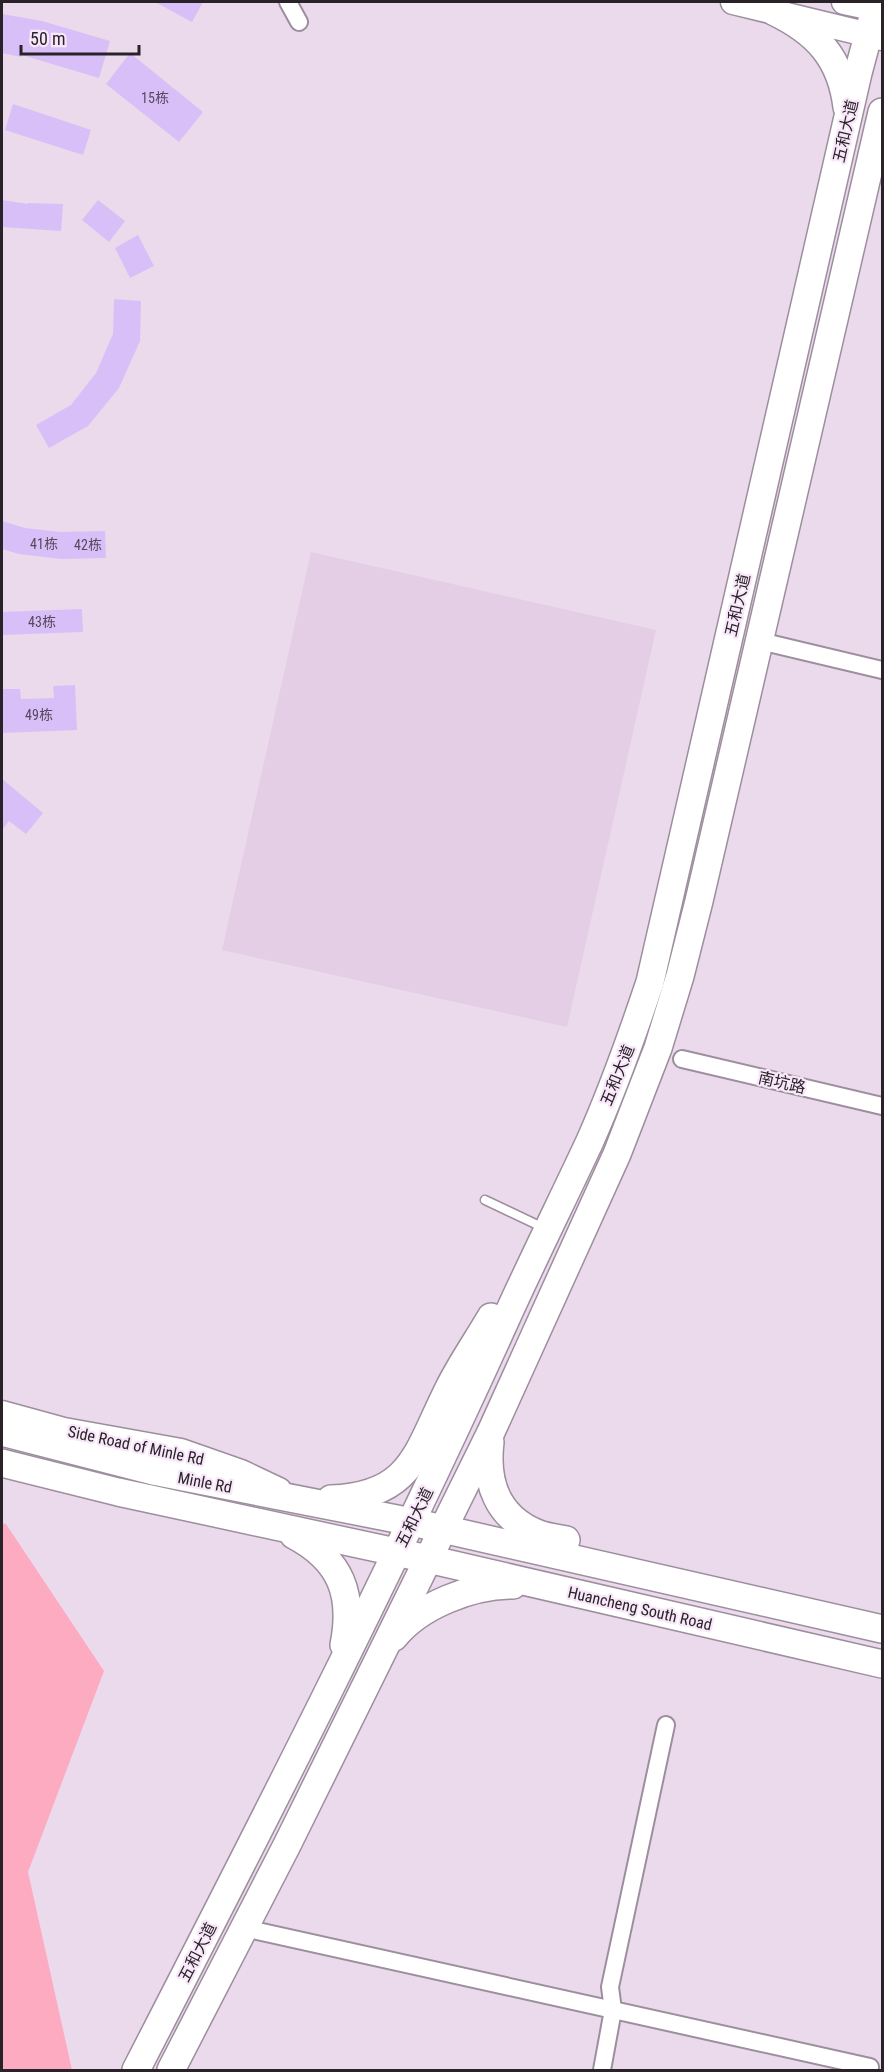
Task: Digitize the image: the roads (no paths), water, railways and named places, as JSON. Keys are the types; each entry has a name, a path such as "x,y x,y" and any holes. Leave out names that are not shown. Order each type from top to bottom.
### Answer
{"main road":[{"path":"733,2 773,11 877,19"},
{"path":"844,2 877,19"},
{"path":"773,11 804,27 834,61 845,92 846,129"},
{"name":"五和大道","path":"136,2070 261,1828 437,1470 546,1230 591,1139 631,1041 650,982 846,129 877,19"},
{"name":"五和大道","path":"171,2070 491,1432 617,1154 658,1048 683,965 878,138 882,112"},
{"path":"300,1500 368,1494 384,1488 408,1468 416,1457 461,1365 546,1230"},
{"name":"Side Road of Minle Rd","path":"2,1413 64,1430 100,1432 191,1455 241,1472 300,1500"},
{"name":"Minle Rd","path":"2,1432 153,1471 411,1522"},
{"path":"491,1432 488,1459 490,1484 500,1504 516,1521 538,1533 594,1547 665,1580 657,1612"},
{"name":"Minle Rd","path":"2,1462 117,1492 397,1552"},
{"name":"Huancheng South Road","path":"411,1522 882,1629"},
{"path":"277,1526 319,1551 340,1577 346,1595 348,1619 343,1652 336,1676"},
{"name":"Huancheng South Road","path":"397,1552 882,1664"},
{"path":"382,1652 402,1628 423,1613 445,1602 471,1591 505,1585 540,1585"}],"street":[{"path":"288,2 298,22"},
{"path":"760,641 882,670"},
{"name":"南坑路","path":"682,1059 882,1106"},
{"path":"602,2070 613,2010 610,1987 666,1725"},
{"path":"244,1928 870,2067 869,2070"}],"lane":[{"path":"485,1200 546,1230"}]}
